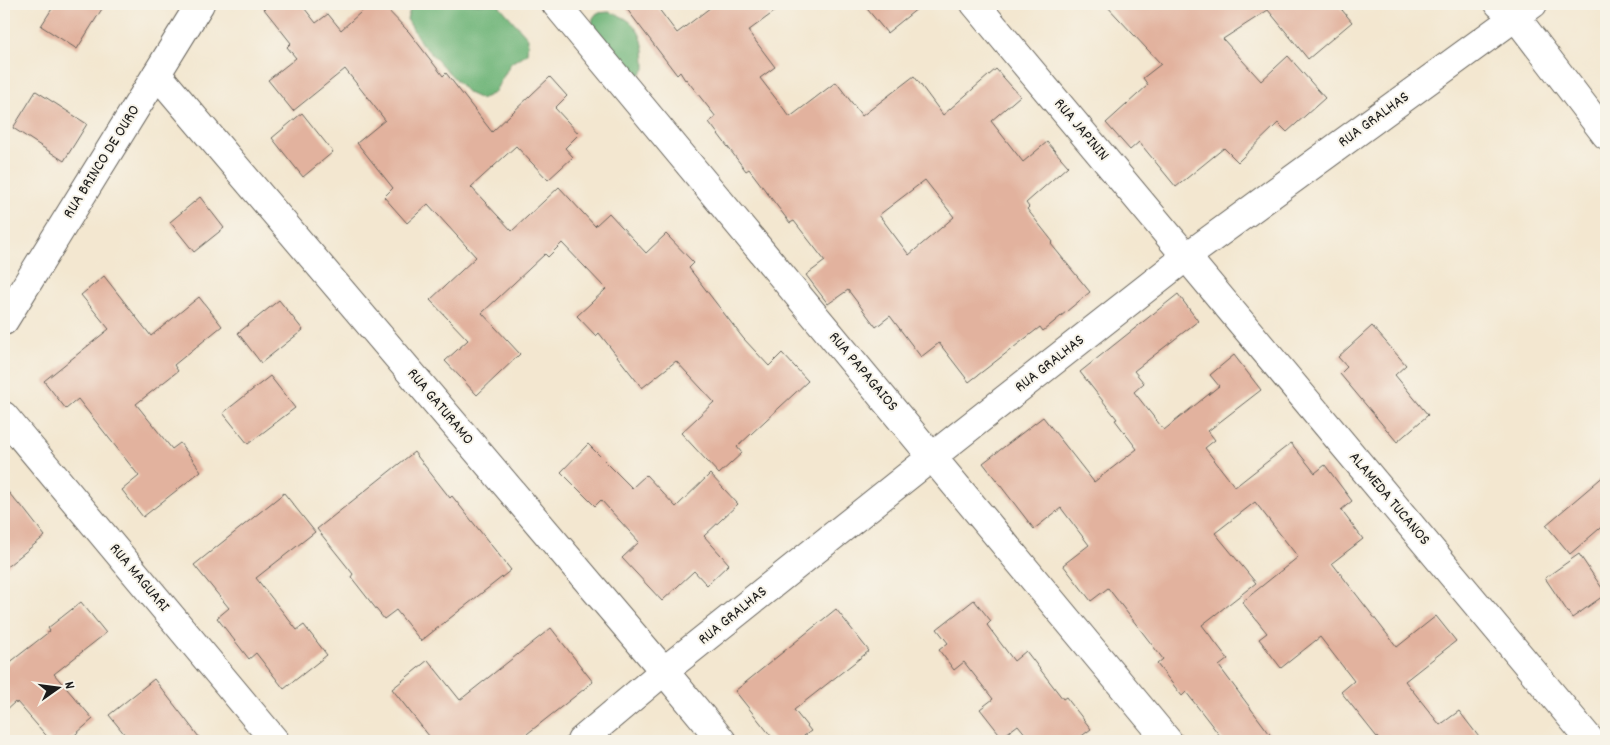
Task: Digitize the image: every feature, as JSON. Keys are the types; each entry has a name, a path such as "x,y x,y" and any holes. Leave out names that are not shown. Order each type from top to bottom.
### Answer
{"street":[{"name":"RUA BRINCO DE OURO","path":"4,321 200,4"},
{"name":"RUA PAPAGAIOS","path":"556,4 1168,741"},
{"name":"RUA JAPININ","path":"975,4 1186,257"},
{"name":"RUA GRALHAS","path":"582,741 664,671 1186,257 1515,8"},
{"path":"1515,8 1606,135"},
{"name":"RUA GATURAMO","path":"157,74 722,741"},
{"name":"ALAMEDA TUCANOS","path":"1186,257 1591,741"},
{"name":"RUA MAGUARI","path":"4,416 275,741"}],"green space":[{"path":"412,4 498,4 528,38 527,53 511,63 494,93 481,99 468,93 421,43 407,19"},
{"path":"609,12 628,20 639,32 645,58 645,69 641,74 629,78 592,30 593,18 597,13"}],"building":[{"path":"55,4 105,4 77,49 41,26"},
{"path":"260,4 301,4 316,23 328,14 341,30 370,4 382,4 409,32 443,76 446,73 492,132 550,77 567,96 555,108 579,134 565,148 573,157 548,180 516,146 471,187 512,231 559,187 595,226 609,213 646,253 666,234 694,263 689,268 743,338 769,366 782,353 808,381 737,447 742,453 719,474 681,433 714,402 676,361 642,388 599,333 596,336 577,316 606,289 562,243 548,257 545,254 482,313 520,354 477,395 445,361 468,340 430,300 476,257 428,204 407,223 384,197 393,188 357,143 385,120 345,69 293,111 268,80 296,58 287,47 291,43"},
{"path":"623,4 655,4 677,33 715,4 785,4 748,31 775,67 760,78 790,117 836,82 862,116 914,76 943,115 996,69 1020,96 991,121 1023,162 1047,142 1068,166 1026,203 1029,207 1027,209 1053,242 1051,244 1090,292 1043,331 1040,327 969,382 939,343 921,357 890,316 876,327 848,290 828,304 806,275 825,261 794,221 790,223 749,169 746,171 709,122 716,117 680,72 677,75","holes":["925,180 954,217 909,255 879,215"]},
{"path":"863,4 923,4 887,33"},
{"path":"1105,4 1337,4 1352,22 1308,59 1268,10 1223,39 1261,81 1288,56 1325,98 1287,132 1278,123 1238,162 1224,148 1176,187 1139,142 1130,150 1106,123 1148,85 1143,78 1161,64"},
{"path":"36,91 87,124 64,161 13,128"},
{"path":"302,113 333,152 303,177 272,138"},
{"path":"200,197 224,228 194,252 170,222"},
{"path":"104,276 151,336 199,297 222,326 174,365 178,371 136,404 172,449 180,443 201,471 143,517 122,490 139,476 78,399 66,409 44,381 109,329 81,295"},
{"path":"1178,294 1198,321 1134,371 1144,383 1134,392 1164,430 1219,386 1210,375 1234,355 1261,390 1208,431 1215,440 1205,448 1235,487 1291,443 1315,473 1325,465 1352,501 1341,510 1363,539 1332,563 1397,647 1436,616 1456,641 1405,681 1440,725 1459,711 1482,741 1380,741 1341,692 1354,681 1320,637 1281,668 1259,639 1267,633 1242,602 1298,557 1255,502 1215,533 1256,583 1202,625 1228,659 1219,666 1275,741 1224,741 1186,692 1182,696 1157,664 1163,659 1108,588 1091,601 1063,565 1089,545 1061,508 1034,529 983,463 1043,417 1094,482 1137,449 1115,420 1117,419 1080,372"},
{"path":"279,300 303,330 261,363 238,333"},
{"path":"1372,326 1406,365 1395,375 1428,415 1397,442 1340,374 1347,367 1338,357"},
{"path":"270,376 295,408 248,444 223,413"},
{"path":"588,444 632,488 646,475 676,507 710,474 738,504 704,536 729,564 707,585 694,571 662,601 622,558 639,542 601,500 595,506 561,472"},
{"path":"414,452 511,570 421,641 396,610 384,619 351,577 353,574 317,529"},
{"path":"1606,474 1606,523 1570,554 1546,525"},
{"path":"4,487 45,536 4,569"},
{"path":"284,493 315,532 256,578 297,630 304,625 327,655 284,689 256,653 249,659 217,618 229,608 194,565"},
{"path":"1579,554 1606,594 1572,618 1545,578"},
{"path":"974,600 991,621 987,625 1014,661 1026,651 1063,699 1066,697 1091,729 1075,741 1031,741 1018,725 1002,737 980,709 993,699 964,662 954,670 939,650 948,643 937,629"},
{"path":"81,602 106,633 54,674 93,719 68,741 51,741 17,702 4,712 4,667 50,631 48,628"},
{"path":"836,609 869,651 794,710 811,731 797,741 775,741 735,691"},
{"path":"551,628 593,682 518,741 433,741 392,689 428,660 460,700"},
{"path":"154,679 202,741 130,741 109,715"}]}
